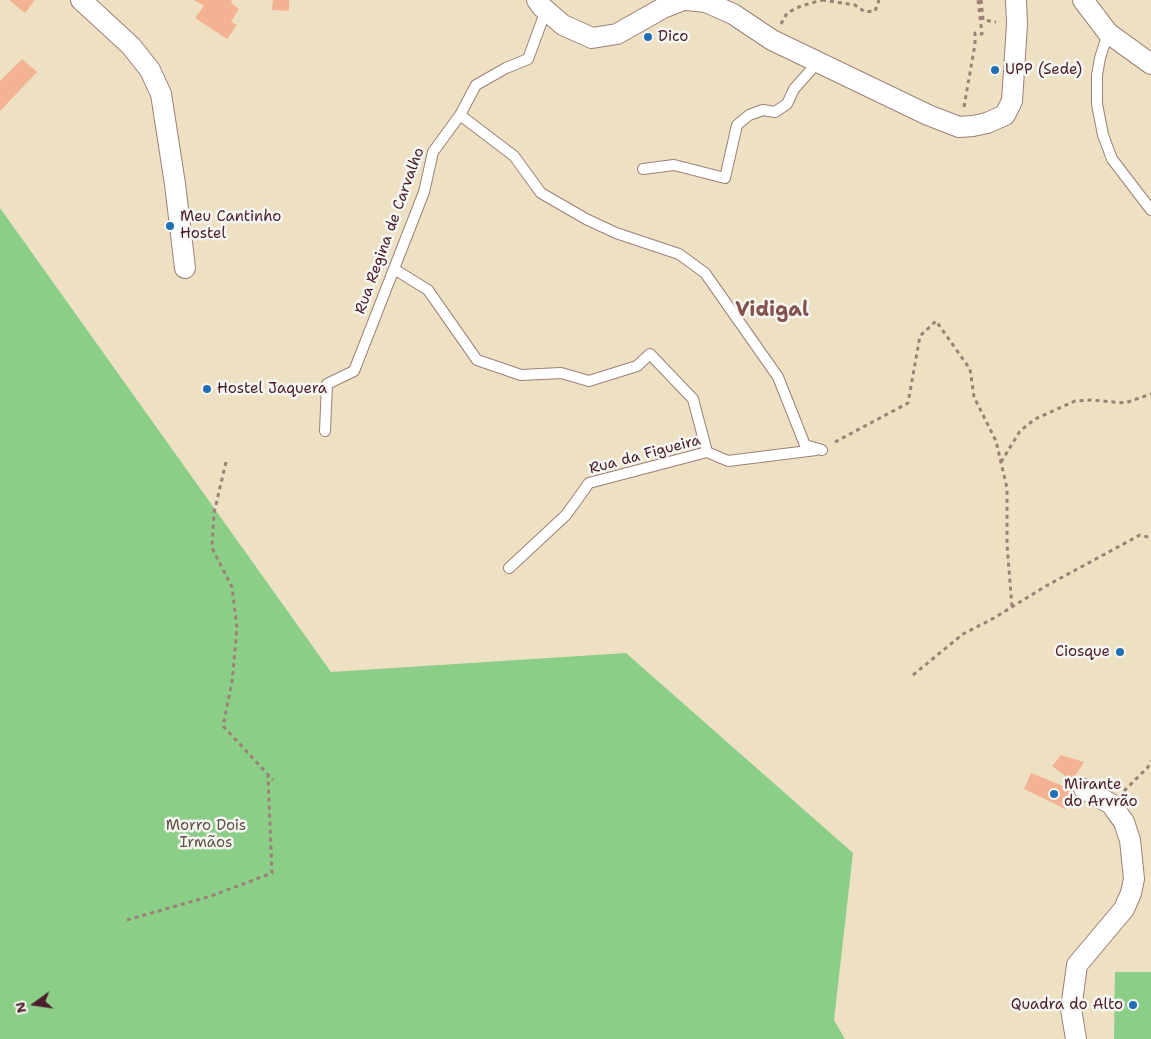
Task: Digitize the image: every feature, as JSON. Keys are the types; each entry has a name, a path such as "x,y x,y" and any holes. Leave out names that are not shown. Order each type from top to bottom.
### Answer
{"street":[{"path":"80,0 131,46 150,70 161,94 175,184 185,268"},
{"path":"542,5 563,25 592,38 616,34 645,20 663,8 683,0"},
{"path":"687,0 706,2 724,10 772,40 928,115 959,127 987,123 1005,114 1012,101 1017,24 1016,0"},
{"path":"1083,0 1108,33 1151,64"},
{"path":"1076,1039 1071,1009 1077,965 1124,909 1131,893 1134,879 1130,840 1124,822 1112,804 1084,789"}],"lane":[{"name":"Rua Regina de Carvalho","path":"325,430 327,384 354,370 424,192 433,152 460,115 476,85 506,68 528,59 542,5"},
{"path":"1108,33 1097,75 1097,104 1103,136 1112,159 1151,210"},
{"path":"643,169 674,165 725,178 737,125 749,115 763,110 775,112 787,104 794,89 818,62"},
{"path":"460,115 514,156 541,193 586,219 616,233 679,254 705,273 778,377 805,445 822,450"},
{"path":"394,269 428,290 477,360 521,375 561,373 589,381 637,366 650,354 693,399 707,452"},
{"name":"Rua da Figueira","path":"509,568 566,515 589,483 707,452 728,461 822,450"}],"path":[{"path":"772,40 787,13 801,6 822,0 855,5 865,12 874,11 879,0"},
{"path":"980,0 983,20 1017,24"},
{"path":"959,127 969,84 975,33 982,34 980,0"},
{"path":"822,450 908,403 920,336 936,321 970,369 974,396 996,441 1007,488 1007,545 1012,607"},
{"path":"1001,463 1020,431 1035,419 1075,401 1091,400 1125,403 1151,394"},
{"path":"226,462 214,513 212,548 232,587 237,628 232,682 223,726 273,780"},
{"path":"913,675 963,634 994,618 1046,586 1140,535 1151,538"},
{"path":"1112,804 1148,767 1151,761"},
{"path":"128,920 211,896 272,873 268,774"}],"green space":[{"name":"Morro Dois Irmãos","path":"0,208 331,672 626,653 853,853 834,1020 845,1039 0,1039"},
{"name":"Quadra do Alto","path":"1115,972 1151,972 1151,1039 1114,1039"}],"building":[{"path":"9,0 35,0 25,13"},
{"path":"194,0 232,0 231,3 239,9 231,22 237,25 227,39 195,18 204,6"},
{"path":"273,0 289,0 289,11 272,10"},
{"path":"22,59 37,72 0,111 0,81"},
{"path":"1061,755 1084,762 1072,781 1052,766"},
{"name":"Mirante do Arvrão","path":"1031,773 1073,790 1075,798 1065,809 1024,789"}],"place":[{"name":"Dico","path":"648,37"},
{"name":"UPP (Sede)","path":"995,70"},
{"name":"Meu Cantinho Hostel","path":"170,226"},
{"name":"Hostel Jaquera","path":"207,389"},
{"name":"Ciosque","path":"1120,652"},
{"name":"Mirante do Arvrão","path":"1054,794"},
{"name":"Quadra do Alto","path":"1133,1005"}],"district":[{"name":"Vidigal","path":"772,311"}]}
